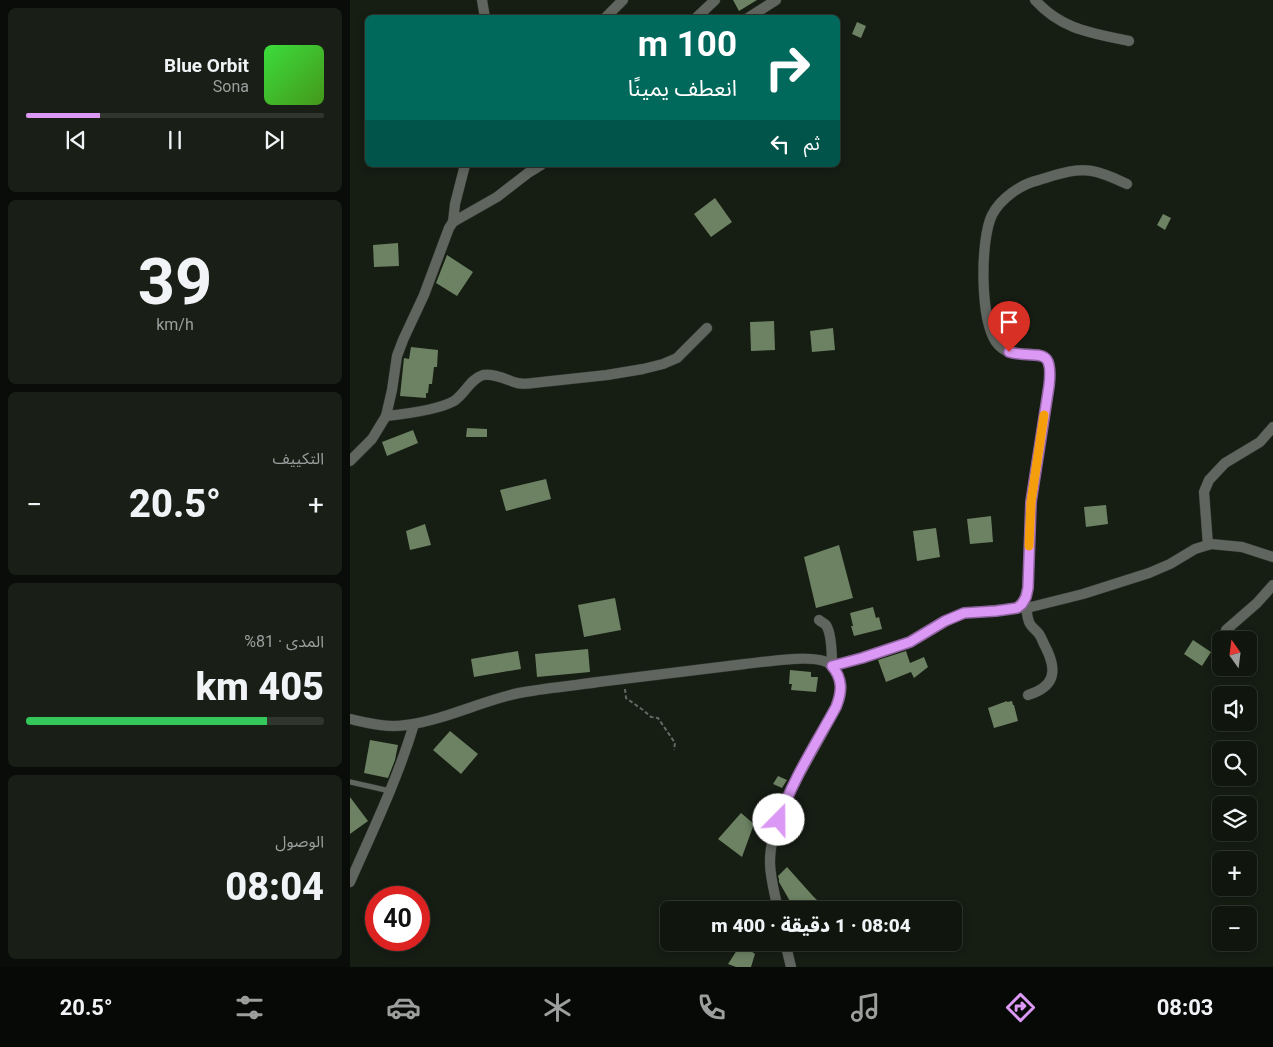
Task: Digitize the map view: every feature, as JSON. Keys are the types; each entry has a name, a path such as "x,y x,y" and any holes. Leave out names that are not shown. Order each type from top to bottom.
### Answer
{"street":[{"path":"482,0 484,15"},
{"path":"608,15 623,0"},
{"path":"699,15 715,0"},
{"path":"753,15 776,0"},
{"path":"1035,0 1049,14 1062,23 1128,41"},
{"path":"350,461 372,439 386,416 397,356 453,222 455,204 464,167"},
{"path":"453,222 497,198 538,167"},
{"path":"1028,695 1042,690 1051,680 1052,665 1049,654 1040,636 1029,624 1022,607 1028,588 1031,502 1050,371 1048,361 1043,356 1009,352 1001,347 994,337 985,304 984,266 987,233 992,216 1000,204 1011,194 1033,181 1082,170 1099,173 1127,184"},
{"path":"386,416 448,404 460,397 476,378 485,375 522,384 533,384 607,376 652,367 677,358 707,328"},
{"path":"1208,545 1204,492 1209,480 1225,463 1260,442 1273,427"},
{"path":"832,666 870,656 910,642 945,621 964,613 996,611 1054,602 1076,596 1149,573 1195,549 1208,545 1224,544 1242,547 1273,557"},
{"path":"1226,630 1273,585"},
{"path":"819,620 826,626 830,638 832,666"},
{"path":"350,719 394,726 414,724 427,722 518,693 806,658 826,662 832,666 839,676 841,683 840,698 782,809 772,846 770,862 776,901"},
{"path":"350,882 390,791 414,724"},
{"path":"787,951 791,964 799,967"}],"lane":[{"path":"350,782 390,791"}],"path":[{"path":"624,679 626,698 651,717 658,718 675,743 674,750"}],"building":[{"path":"733,0 757,0 739,11"},
{"path":"857,22 866,26 861,38 852,34"},
{"path":"715,198 732,222 711,237 694,214"},
{"path":"1163,214 1171,218 1165,230 1157,225"},
{"path":"398,243 399,266 374,267 373,245"},
{"path":"447,255 473,272 457,296 436,283"},
{"path":"774,321 775,350 751,351 750,322"},
{"path":"833,328 835,350 812,352 810,331"},
{"path":"411,347 438,350 437,367 434,367 432,384 429,384 426,398 400,396 404,358 409,359"},
{"path":"467,428 487,429 487,437 466,437"},
{"path":"413,430 418,443 387,456 382,442"},
{"path":"546,479 551,499 506,511 500,490"},
{"path":"1106,505 1108,524 1086,527 1084,507"},
{"path":"991,516 993,542 970,544 967,519"},
{"path":"425,524 431,545 410,550 406,531"},
{"path":"936,528 940,557 917,561 913,531"},
{"path":"839,545 853,598 816,608 804,557"},
{"path":"615,598 621,630 584,637 578,605"},
{"path":"873,607 876,618 879,617 882,629 854,636 850,613"},
{"path":"1193,640 1211,652 1202,666 1184,654"},
{"path":"588,649 590,672 537,677 535,654"},
{"path":"518,651 521,669 474,677 471,659"},
{"path":"906,651 910,663 924,657 928,667 914,678 911,672 886,682 878,660"},
{"path":"790,670 811,672 811,677 818,677 816,692 791,690 792,684 789,684"},
{"path":"1012,701 1018,721 994,728 988,708"},
{"path":"450,731 478,754 461,774 433,750"},
{"path":"370,740 398,745 388,778 364,773"},
{"path":"778,776 787,780 782,788 773,784"},
{"path":"350,797 368,821 350,834"},
{"path":"741,813 754,824 742,857 718,839"},
{"path":"787,867 818,901 790,901 779,882 778,876"},
{"path":"736,951 751,951 755,954 751,967 736,967 728,964"}],"slow traffic":[{"path":"1029,546 1031,502 1044,415"}],"route":[{"path":"779,820 782,809 840,698 841,683 839,676 832,666 910,642 945,621 964,613 1017,608 1026,597 1028,588 1031,502 1050,371 1048,361 1043,356 1009,352"}]}
